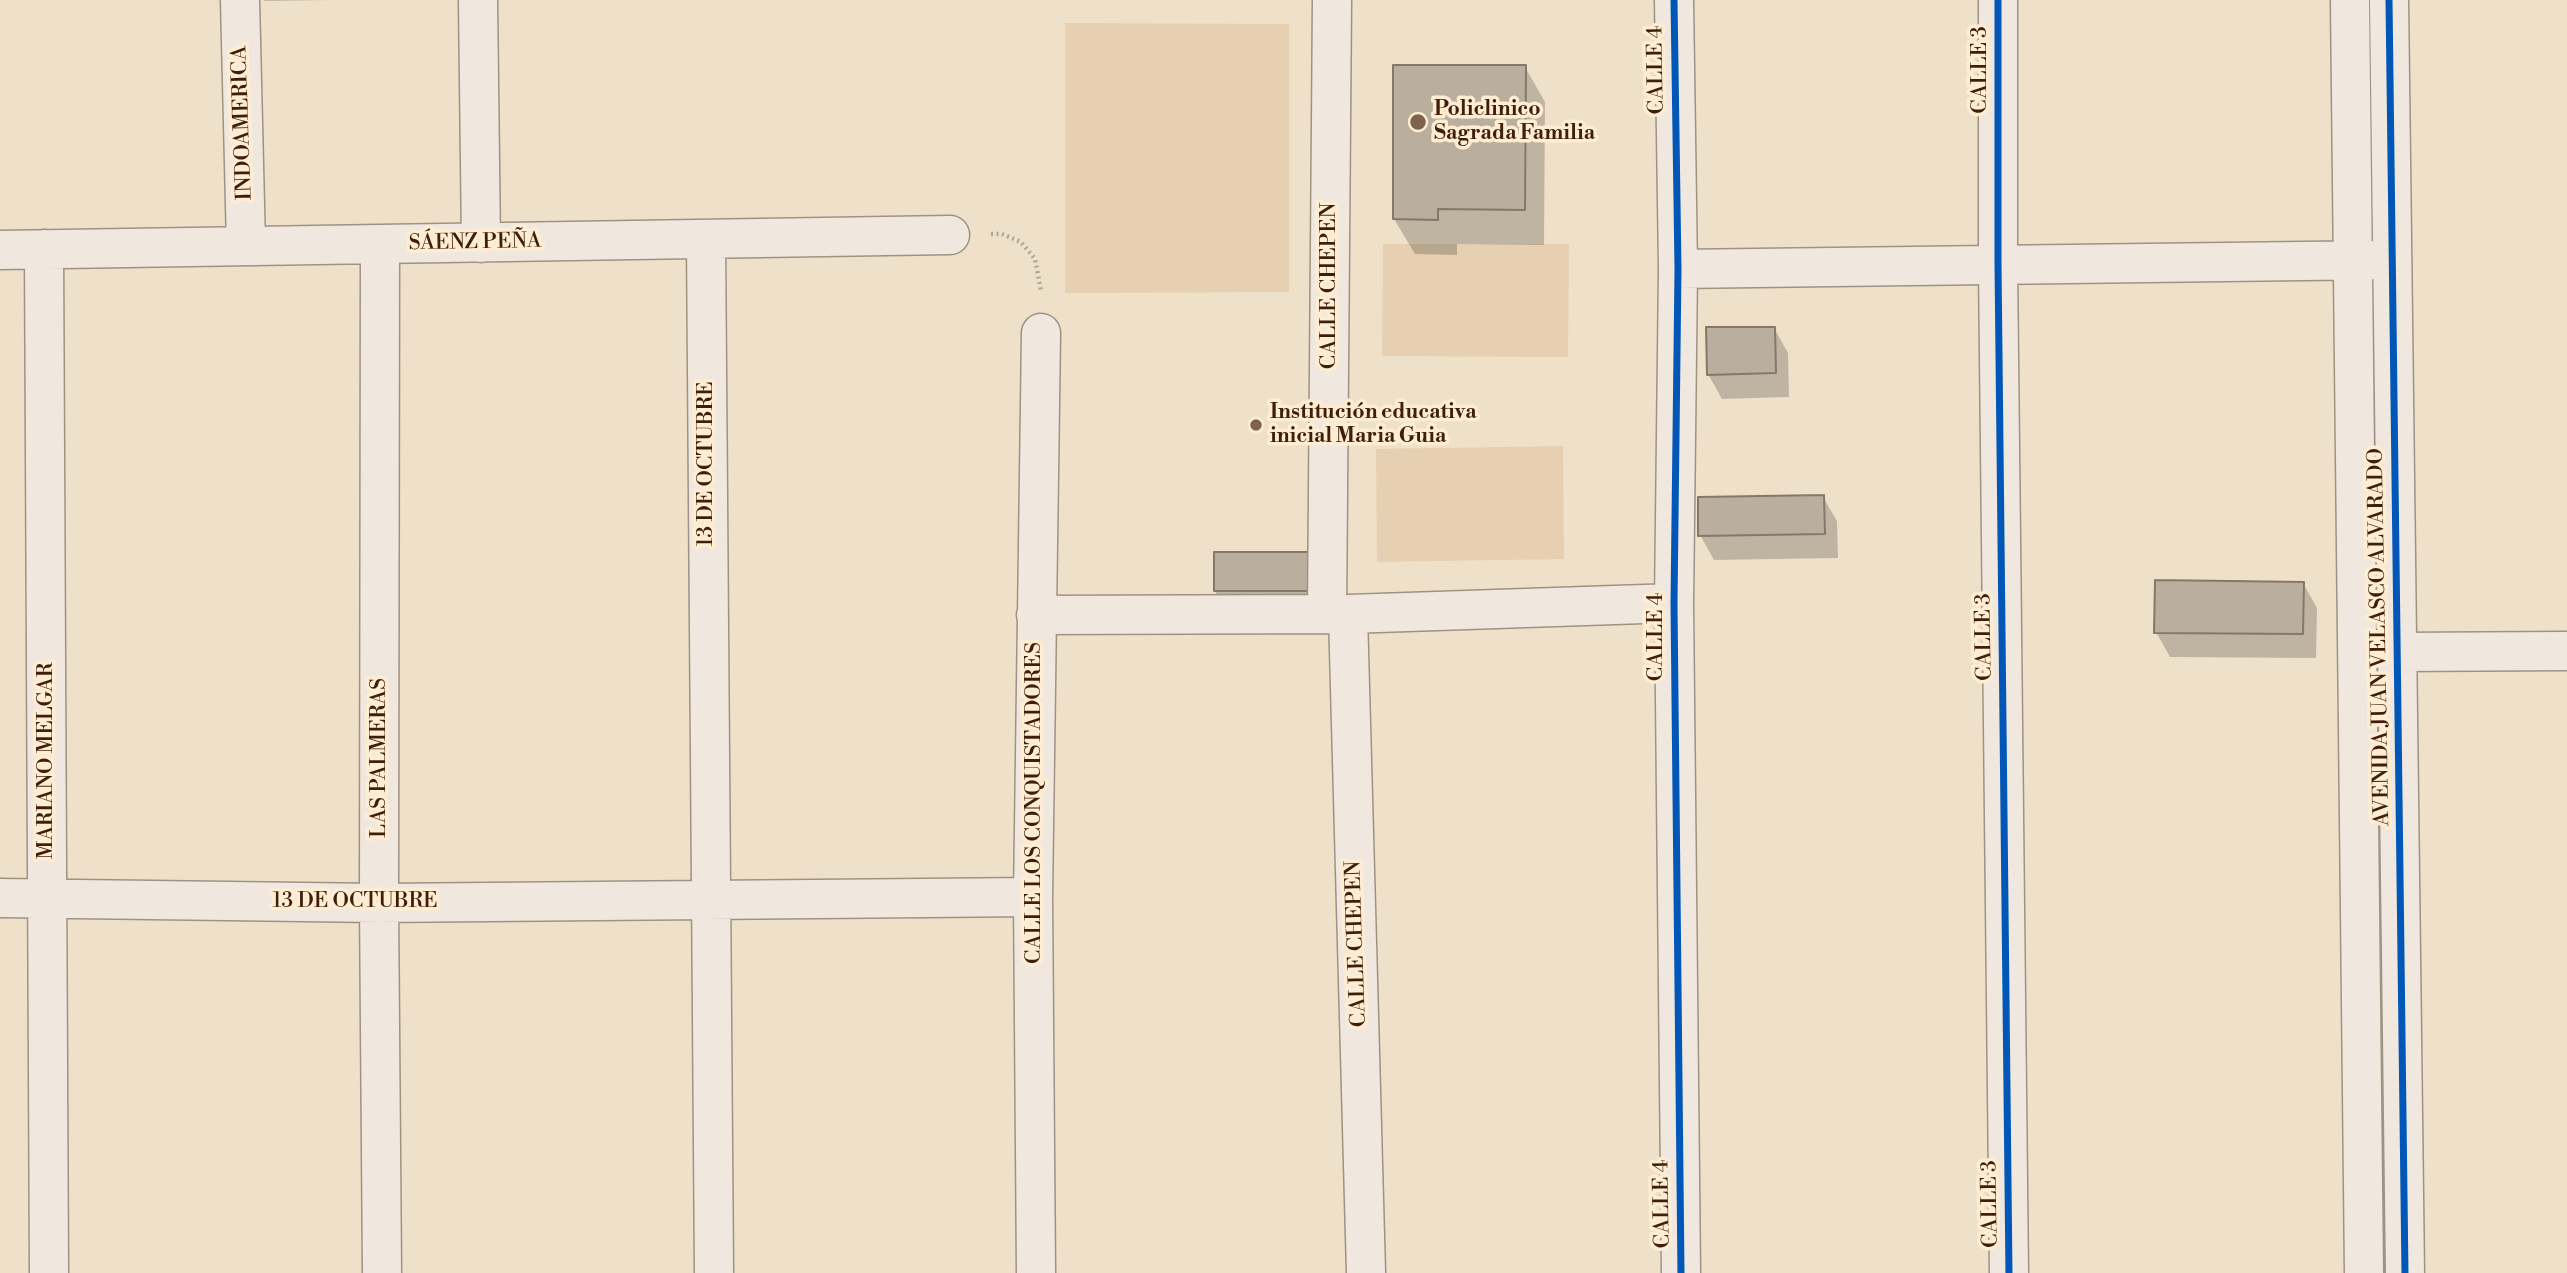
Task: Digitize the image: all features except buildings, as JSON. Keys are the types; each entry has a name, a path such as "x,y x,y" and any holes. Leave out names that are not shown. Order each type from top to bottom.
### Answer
{"street":[{"name":"INDOAMERICA","path":"240,0 246,246"},
{"path":"478,0 481,243"},
{"name":"CALLE CHEPEN","path":"1332,0 1337,614 1366,1273"},
{"name":"CALLE 4","path":"1674,0 1678,269 1674,603 1681,1273"},
{"name":"CALLE 3","path":"1998,0 1998,264 2009,1273"},
{"name":"AVENIDA JUAN VELASCO ALVARADO","path":"2350,0 2364,1273"},
{"name":"AVENIDA JUAN VELASCO ALVARADO","path":"2389,0 2405,1273"},
{"name":"SÁENZ PEÑA","path":"0,250 950,235"},
{"name":"13 DE OCTUBRE","path":"706,239 709,900 714,1273"},
{"name":"LAS PALMERAS","path":"380,244 379,903 382,1273"},
{"name":"MARIANO MELGAR","path":"44,249 49,1273"},
{"path":"1678,269 2393,260"},
{"name":"CALLE LOS CONQUISTADORES","path":"1036,1273 1033,897 1041,333"},
{"path":"1036,615 1337,614 1674,603"},
{"path":"2398,652 2567,651"},
{"name":"13 DE OCTUBRE","path":"0,898 379,903 1033,897"}],"path":[{"path":"950,235 1002,234 1021,242 1035,259 1041,292 1041,333"}],"shaded area":[{"path":"1065,23 1289,24 1289,292 1065,293"},
{"path":"1383,244 1569,244 1568,357 1382,356"},
{"path":"1563,446 1564,559 1377,562 1376,449"}],"cycle path":[{"path":"1674,0 1678,269 1674,603 1681,1273"},
{"path":"1998,0 1998,264 2009,1273"},
{"path":"2389,0 2405,1273"}],"place":[{"name":"Policlinico Sagrada Familia","path":"1418,122"},
{"name":"Institución educativa inicial Maria Guia","path":"1256,425"}]}
